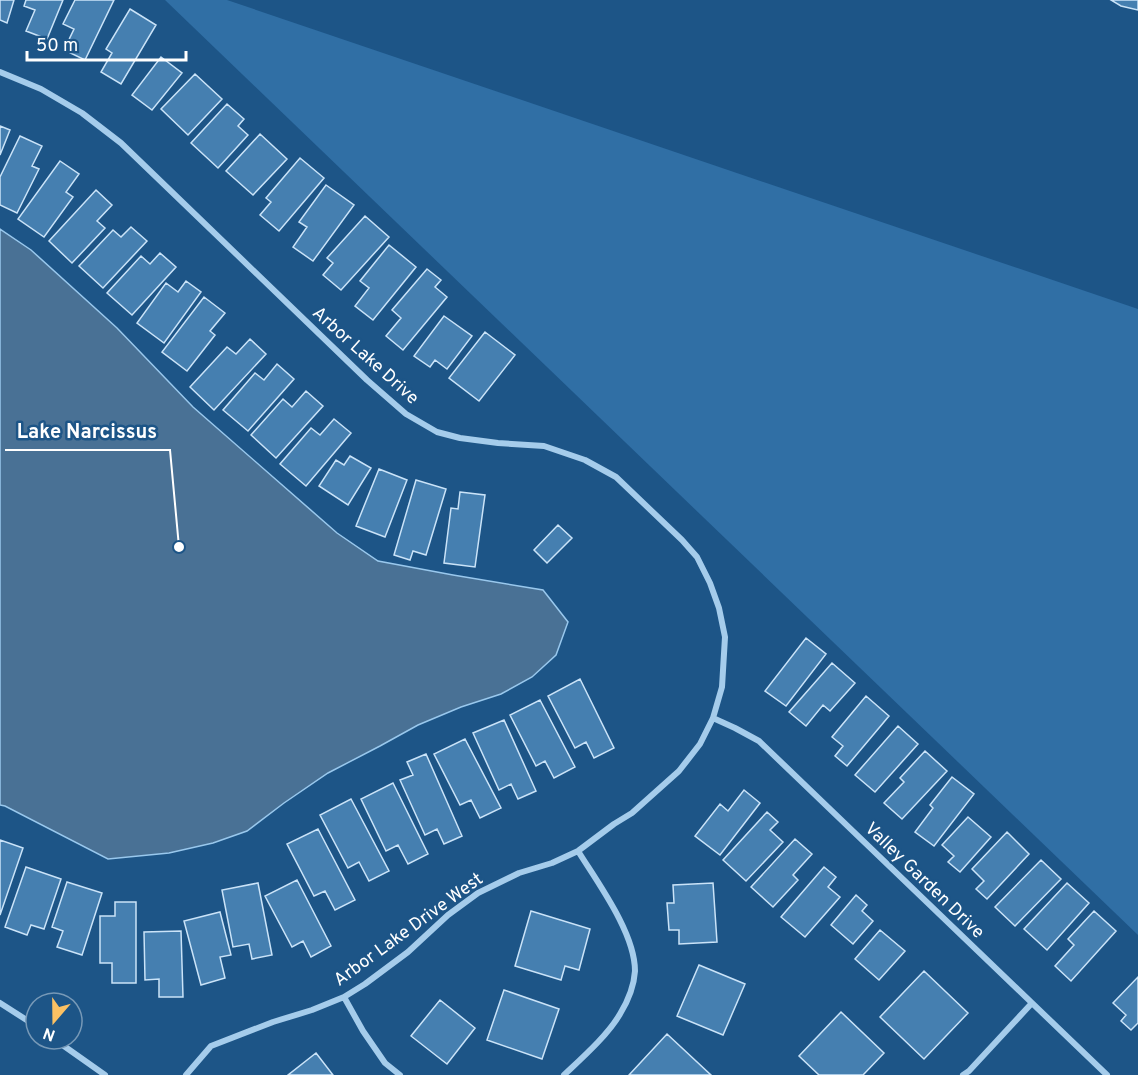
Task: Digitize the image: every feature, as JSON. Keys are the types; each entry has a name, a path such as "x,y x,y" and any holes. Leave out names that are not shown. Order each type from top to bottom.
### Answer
{"street":[{"name":"Arbor Lake Drive","path":"0,72 40,89 82,113 121,143 367,381 406,414 438,432 460,438 544,446 585,460 616,477 682,540 697,557 710,582 719,608 725,637 722,687 713,718"},
{"name":"Arbor Lake Drive West","path":"186,1075 211,1046 312,1010 344,997 365,984 408,952 447,915 478,893 519,873 552,863 578,851 632,813 679,771 700,744 713,718"},
{"name":"Valley Garden Drive","path":"713,718 759,741 1107,1075"},
{"path":"564,1075 593,1047 620,1015 634,983 635,968 628,936 578,851"},
{"path":"344,997 363,1031 385,1063 400,1075"},
{"path":"0,1003 24,1018"},
{"path":"963,1075 1032,1004"},
{"path":"71,1051 105,1075"}],"shaded area":[{"path":"165,0 227,0 1138,309 1138,935"},
{"path":"0,229 31,250 117,328 193,407 337,533 378,561 543,590 568,622 556,655 532,677 501,694 461,707 418,725 328,773 247,831 213,843 169,853 108,859 0,805"}],"building":[{"path":"0,0 14,0 7,23 0,20"},
{"path":"26,0 63,0 47,39 26,31 35,10 24,6"},
{"path":"75,0 114,0 85,60 64,50 74,29 63,24"},
{"path":"1111,0 1138,0 1138,10 1121,6"},
{"path":"130,9 156,25 121,84 101,72 112,53 106,49"},
{"path":"161,57 182,73 152,110 132,95"},
{"path":"195,74 222,99 188,135 161,109"},
{"path":"227,104 244,119 238,126 248,135 218,168 191,143"},
{"path":"0,126 10,130 0,155"},
{"path":"260,134 287,159 253,195 226,171"},
{"path":"20,136 42,146 32,166 39,169 17,213 0,205 0,177"},
{"path":"300,158 324,178 279,231 260,215 271,202 266,198"},
{"path":"60,161 79,174 66,192 73,197 44,237 18,219"},
{"path":"326,185 354,205 313,261 293,247 307,227 299,222"},
{"path":"96,190 112,205 97,221 105,228 72,263 49,241"},
{"path":"365,216 389,237 341,290 323,275 333,263 327,258"},
{"path":"131,227 147,241 103,288 79,266 113,230 121,237"},
{"path":"389,245 416,267 373,320 355,306 369,288 360,281"},
{"path":"160,253 176,267 132,315 107,293 141,256 150,264"},
{"path":"427,269 441,280 435,287 447,297 403,350 386,336 401,318 392,310"},
{"path":"186,281 201,292 164,343 137,323 166,283 178,292"},
{"path":"204,297 225,313 210,331 215,335 187,371 162,352"},
{"path":"444,316 472,336 447,369 435,360 430,367 414,356"},
{"path":"485,332 515,355 479,401 449,378"},
{"path":"250,339 266,354 214,410 190,387 227,347 236,354"},
{"path":"277,364 294,379 248,431 223,410 255,373 264,380"},
{"path":"306,391 323,406 276,458 251,435 283,399 292,407"},
{"path":"334,419 351,433 306,486 280,464 311,428 320,435"},
{"path":"350,456 371,468 348,505 319,486 336,460 344,465"},
{"path":"379,469 407,480 385,537 356,526"},
{"path":"416,480 446,489 426,555 413,551 410,560 394,555"},
{"path":"460,492 485,495 475,567 444,563 451,508 458,509"},
{"path":"558,525 572,538 547,563 534,550"},
{"path":"806,638 826,654 786,706 765,691"},
{"path":"832,663 855,683 830,711 823,705 806,726 789,712"},
{"path":"580,679 614,748 594,758 586,742 575,748 548,696"},
{"path":"866,696 889,716 847,766 835,756 843,746 832,737"},
{"path":"540,700 575,767 554,778 545,761 536,766 510,715"},
{"path":"504,720 536,791 518,799 511,784 499,790 473,733"},
{"path":"898,726 918,744 875,792 855,775"},
{"path":"465,739 501,808 480,818 471,800 460,805 434,754"},
{"path":"925,751 947,771 902,819 884,803 904,782 900,778"},
{"path":"426,754 462,836 444,844 437,829 425,835 400,780 413,775 407,762"},
{"path":"952,777 974,794 934,846 915,832 933,808 930,805"},
{"path":"393,783 428,854 408,864 398,845 386,851 361,799"},
{"path":"744,790 760,803 720,855 695,836 720,804 728,811"},
{"path":"351,799 389,871 369,881 359,862 348,868 320,815"},
{"path":"767,812 778,822 770,830 783,842 746,881 723,860"},
{"path":"968,817 991,837 960,872 948,862 954,856 942,845"},
{"path":"318,829 355,900 335,910 325,891 314,896 287,844"},
{"path":"1007,832 1029,854 987,899 976,889 984,881 972,869"},
{"path":"795,839 812,854 793,875 798,880 773,907 751,887"},
{"path":"0,840 23,848 0,915"},
{"path":"1041,860 1061,879 1015,926 995,907"},
{"path":"26,867 61,879 44,929 31,925 27,935 5,927"},
{"path":"824,867 836,877 828,887 840,897 805,937 781,917"},
{"path":"297,880 331,946 311,957 303,941 292,947 265,896"},
{"path":"67,882 102,893 82,955 57,947 63,931 52,927"},
{"path":"258,883 272,955 252,959 249,944 233,947 222,890"},
{"path":"713,883 717,942 679,944 679,930 669,930 667,903 674,903 673,885"},
{"path":"1067,883 1089,903 1047,950 1024,929"},
{"path":"856,895 867,905 862,911 873,921 853,944 831,925"},
{"path":"115,902 136,902 136,983 112,983 112,963 100,963 100,916 115,916"},
{"path":"531,911 590,929 579,970 565,966 561,980 515,966"},
{"path":"1094,911 1116,931 1071,981 1055,966 1074,945 1068,939"},
{"path":"220,912 231,955 220,957 225,978 201,985 184,921"},
{"path":"880,930 905,951 879,980 855,959"},
{"path":"181,931 183,997 159,997 159,979 145,980 144,932"},
{"path":"699,965 745,984 723,1035 677,1016"},
{"path":"924,971 968,1013 924,1059 880,1017"},
{"path":"1138,977 1138,1023 1131,1030 1121,1021 1126,1015 1113,1003"},
{"path":"504,990 559,1009 542,1059 487,1040"},
{"path":"440,1000 475,1028 447,1064 411,1036"},
{"path":"841,1012 884,1053 863,1075 819,1075 799,1056"},
{"path":"667,1034 711,1075 629,1075"},
{"path":"316,1053 333,1075 288,1075"}],"place":[{"name":"Lake Narcissus","path":"179,547"}]}
